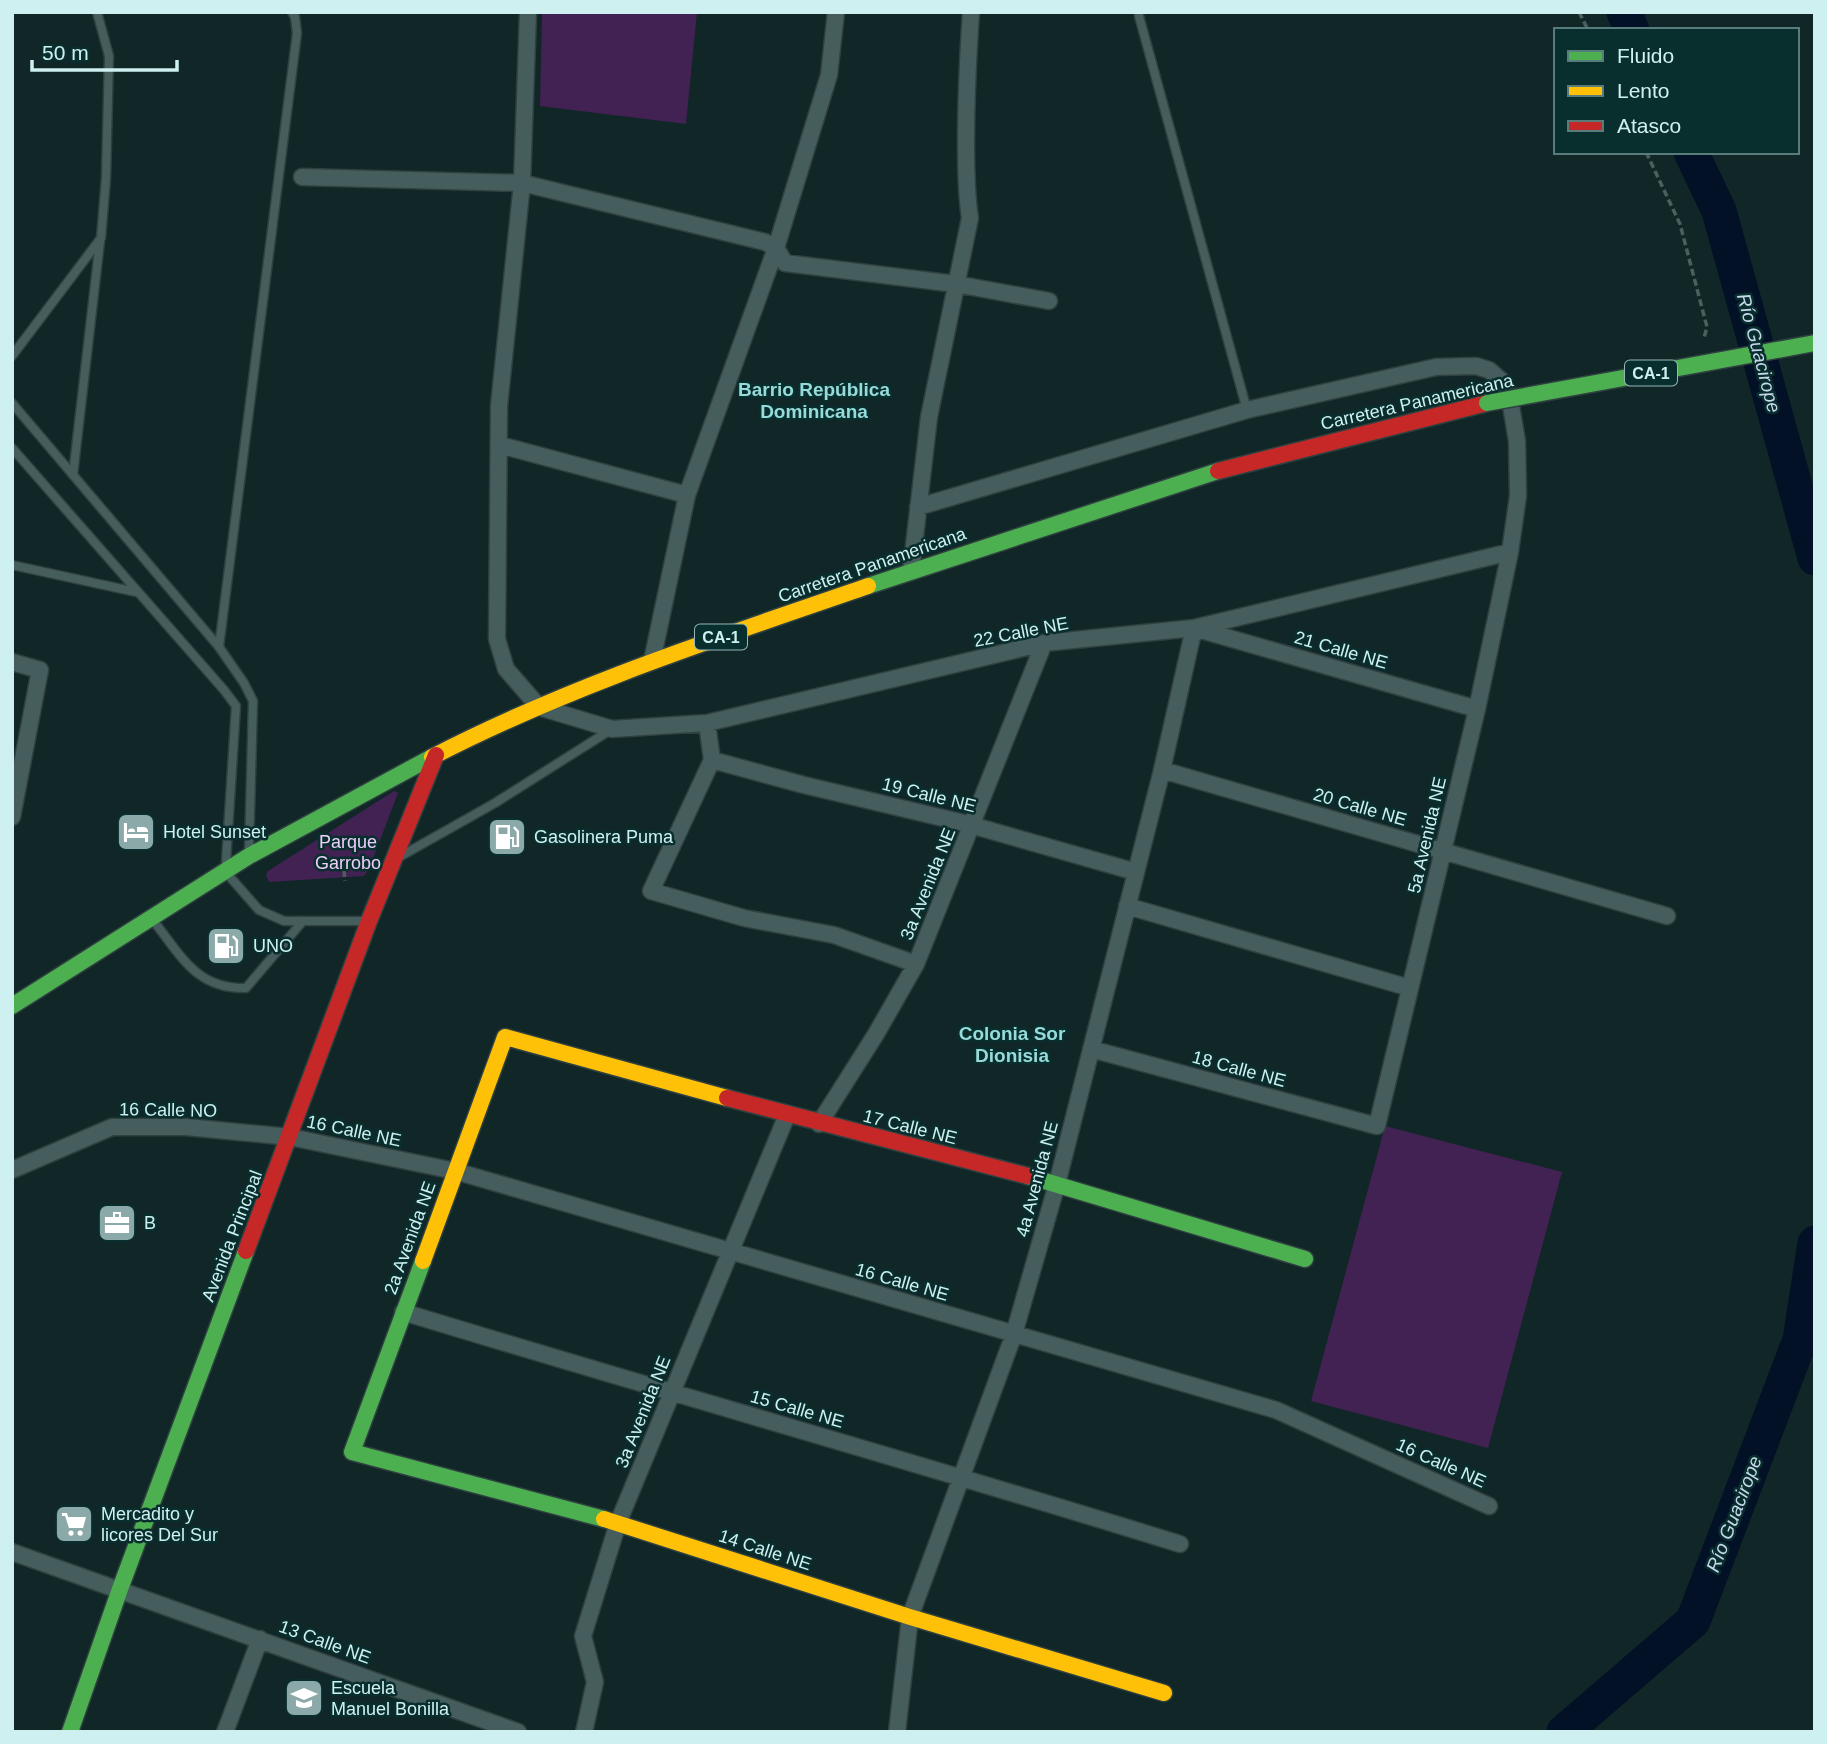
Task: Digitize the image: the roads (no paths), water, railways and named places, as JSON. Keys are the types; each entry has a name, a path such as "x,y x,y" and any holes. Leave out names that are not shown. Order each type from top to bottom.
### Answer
{"main road":[{"name":"Carretera Panamericana","path":"12,1006 249,856 436,755 539,707 652,661 911,571 1228,468 1487,403 1815,343"},
{"name":"Avenida Principal","path":"70,1732 120,1589 369,921 396,860 436,755"},
{"name":"17 Calle NE","path":"505,1037 819,1124 1057,1184 1305,1259"},
{"name":"2a Avenida NE","path":"352,1452 505,1037"},
{"name":"14 Calle NE","path":"352,1452 618,1522 910,1617 1164,1693"}],"street":[{"path":"528,12 522,183 499,406 497,639 506,669 539,707"},
{"path":"652,661 687,495 776,248 829,75 836,12"},
{"path":"911,571 929,416 970,218 966,197 966,131 971,12"},
{"path":"302,177 522,183 765,242 776,248 785,263 956,284 1049,301"},
{"name":"5a Avenida NE","path":"918,507 1247,411 1436,367 1466,365 1489,370 1504,383 1517,441 1518,496 1510,552 1477,709 1377,1126"},
{"path":"500,445 687,495"},
{"name":"22 Calle NE","path":"539,707 612,729 707,723 1044,643 1194,628 1510,552"},
{"name":"21 Calle NE","path":"1194,628 1477,709"},
{"name":"4a Avenida NE","path":"897,1732 910,1617 1014,1334 1057,1184 1162,771 1194,628"},
{"name":"3a Avenida NE","path":"819,1124 916,964 1044,643"},
{"path":"12,662 40,670 12,817"},
{"path":"707,723 712,760 651,891 744,918 834,935 916,964"},
{"name":"19 Calle NE","path":"712,760 973,825 1136,872"},
{"name":"20 Calle NE","path":"1162,771 1667,916"},
{"path":"1126,906 1410,988"},
{"name":"18 Calle NE","path":"1091,1049 1377,1126"},
{"name":"3a Avenida NE","path":"584,1732 595,1682 583,1636 618,1522 786,1115"},
{"name":"16 Calle NO","path":"12,1170 112,1127 186,1127 290,1137"},
{"name":"16 Calle NE","path":"290,1137 455,1171 1276,1410 1489,1506"},
{"name":"15 Calle NE","path":"403,1312 673,1394 962,1476 1180,1544"},
{"name":"13 Calle NE","path":"12,1552 518,1732"},
{"path":"225,1732 260,1639"}],"lane":[{"path":"73,475 106,178 109,56 97,12"},
{"path":"219,648 297,33 292,12"},
{"path":"1139,16 1247,411"},
{"path":"12,356 100,238"},
{"path":"12,403 219,648 244,683 253,701 249,856"},
{"path":"12,448 236,706 225,871 259,911 284,921 369,921"},
{"path":"12,565 138,592"},
{"path":"396,860 495,803 612,729"},
{"path":"151,918 196,974 211,982 233,988 246,988 303,921"}],"waterway":[{"name":"Río Guacirope","path":"1624,12 1631,28"},
{"name":"Río Guacirope","path":"1692,154 1719,211 1815,558"},
{"name":"Río Guacirope","path":"1564,1732 1693,1621 1800,1340 1815,1243"}],"place":[{"name":"Hotel Sunset","path":"136,832"},
{"name":"Gasolinera Puma","path":"507,837"},
{"name":"UNO","path":"226,946"},
{"name":"B","path":"117,1223"},
{"name":"Mercadito y licores Del Sur","path":"74,1524"},
{"name":"Escuela Manuel Bonilla","path":"304,1698"}],"district":[{"name":"Barrio República Dominicana","path":"814,400"},
{"name":"Colonia Sor Dionisia","path":"1012,1044"}],"park label":[{"name":"Parque Garrobo","path":"348,852"}]}
